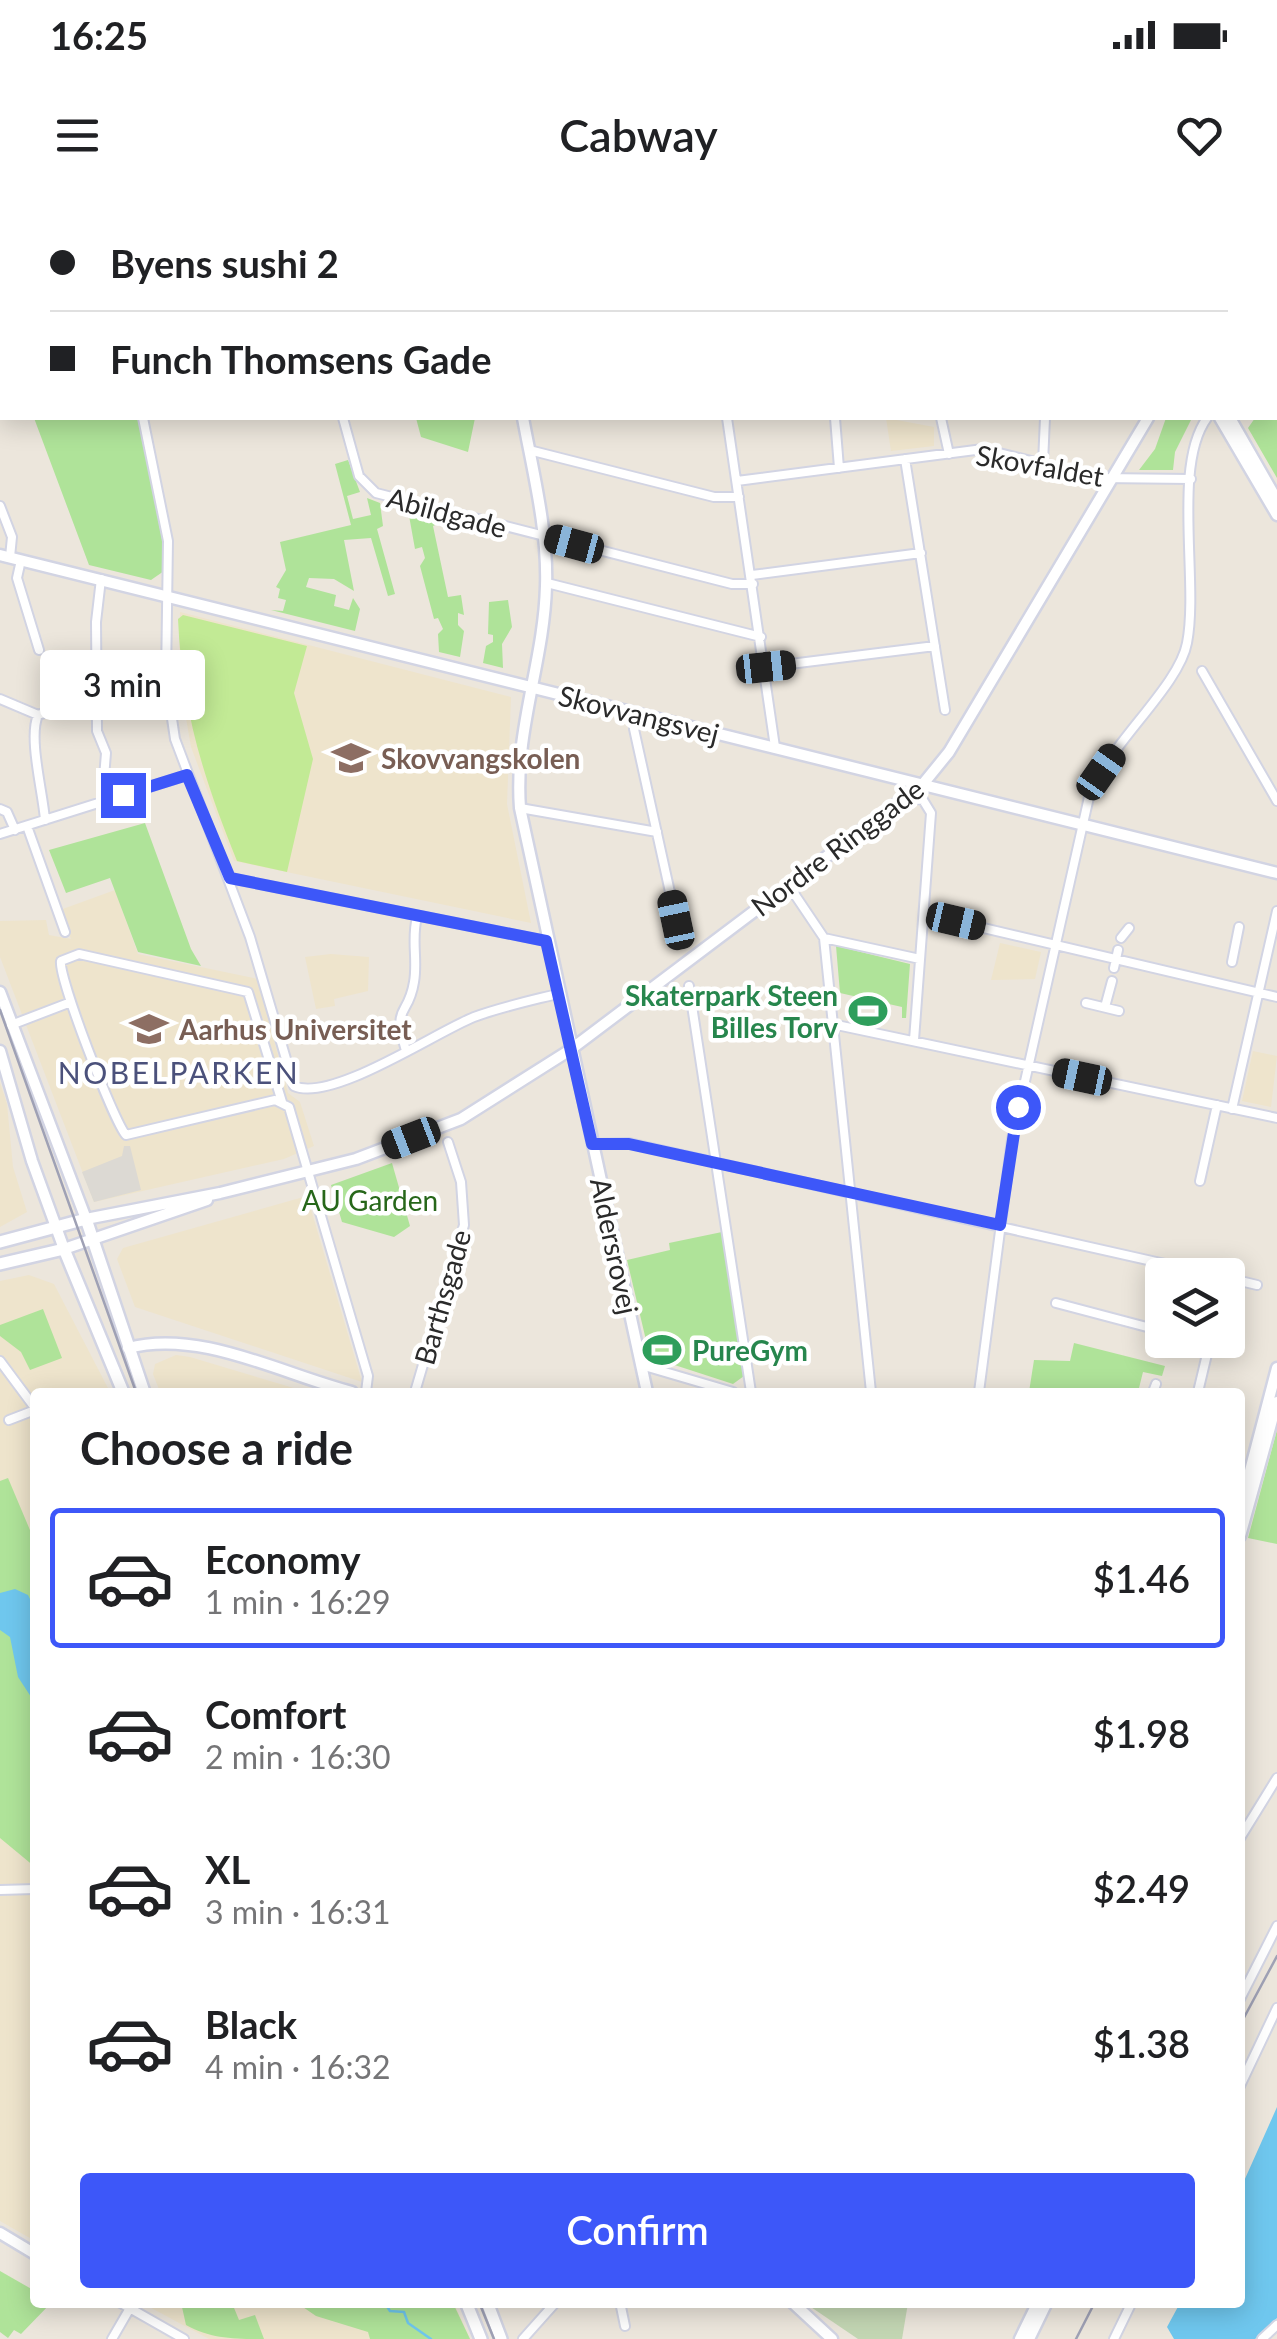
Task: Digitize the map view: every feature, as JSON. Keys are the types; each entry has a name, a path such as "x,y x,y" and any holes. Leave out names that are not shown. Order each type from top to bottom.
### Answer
{"main road":[{"name":"Nordre Ringgade","path":"0,1242 86,1220"},
{"path":"86,1220 143,1388"},
{"name":"Nordre Ringgade","path":"0,1264 64,1249"},
{"path":"64,1249 121,1388"},
{"path":"468,2308 481,2339"},
{"path":"489,2308 502,2339"}],"street":[{"path":"143,420 168,541 166,678 175,739 230,878 292,1083 298,1089 310,1088 363,1072 471,1018 557,994"},
{"name":"Abildgade","path":"344,420 359,476 368,489 543,536"},
{"name":"Aldersrovej","path":"523,420 547,584 542,639 519,744 520,808 557,994 646,1388"},
{"path":"726,420 776,747"},
{"path":"835,420 839,468"},
{"path":"941,420 949,454"},
{"path":"1043,463 1045,420"},
{"name":"Nordre Ringgade","path":"86,1220 307,1172 461,1119 570,1050 908,797 949,752 1147,420"},
{"path":"980,1388 1000,1225 1028,1065 1082,826 1096,780 1186,649 1191,479 1194,447 1207,420"},
{"path":"1221,420 1277,515"},
{"path":"1231,420 1277,500"},
{"name":"Skovfaldet","path":"737,481 982,449 1113,478 1191,479"},
{"path":"528,450 714,497 739,496"},
{"path":"905,460 946,710"},
{"path":"0,506 12,537 10,557 39,650"},
{"path":"543,536 732,584 921,553"},
{"name":"Skovvangsvej","path":"10,557 1277,873"},
{"path":"101,580 96,622 97,731 105,746 102,802"},
{"path":"547,584 761,637"},
{"path":"766,667 935,646"},
{"path":"1202,672 1277,802"},
{"path":"0,699 38,715 97,694 166,678"},
{"path":"636,713 634,729 682,942"},
{"path":"38,715 35,753 45,820"},
{"path":"0,834 187,775"},
{"path":"908,797 926,803 931,813 914,1040"},
{"path":"520,808 657,832"},
{"path":"0,809 8,812 15,830"},
{"path":"28,826 66,932"},
{"path":"230,878 546,941"},
{"path":"789,886 824,938 871,1388"},
{"path":"1232,1109 1277,911"},
{"path":"924,914 1227,981 1277,997"},
{"path":"406,1051 398,1014 415,980 412,932 416,917"},
{"path":"1232,962 1239,927"},
{"path":"1121,938 1129,928"},
{"path":"824,938 920,960"},
{"path":"282,1102 126,1135 71,1002 60,970 61,960 74,954 242,988 251,996 282,1102 289,1107 368,1376 366,1388"},
{"path":"1105,1007 1112,981"},
{"path":"689,986 751,1388"},
{"path":"0,992 86,1220"},
{"path":"12,1024 71,1002"},
{"path":"1086,1003 1119,1011"},
{"path":"832,1024 1277,1118"},
{"path":"0,1051 64,1249"},
{"path":"1200,1181 1216,1105"},
{"name":"Barthsgade","path":"416,1388 464,1225 461,1182 448,1142"},
{"path":"592,1144 629,1144 1000,1225 1145,1262"},
{"name":"Nordre Ringgade","path":"64,1249 183,1211 220,1193"},
{"path":"1245,1282 1257,1285"},
{"path":"1056,1303 1145,1327"},
{"path":"128,1348 154,1342 184,1343 322,1388"},
{"path":"1199,1388 1206,1358"},
{"path":"0,1361 30,1402"},
{"path":"641,1365 719,1388"},
{"path":"1245,1490 1277,1368"},
{"path":"1245,1518 1277,1402"},
{"path":"10,1420 30,1411"},
{"path":"1245,1830 1277,1778"},
{"path":"0,1890 30,1890"},
{"path":"1245,1989 1277,1926"},
{"path":"1245,2075 1277,2008"},
{"path":"0,2233 30,2251"},
{"path":"112,2339 130,2308 184,2339"},
{"path":"523,2339 551,2308"},
{"path":"621,2308 625,2326"},
{"path":"798,2308 832,2339"},
{"path":"1020,2339 1035,2308"},
{"path":"1029,2339 1044,2308"},
{"path":"1114,2339 1129,2308"},
{"path":"1262,2339 1277,2324"}],"shaded area":[{"path":"886,420 934,427 934,446 891,451"},
{"name":"Skovvangskolen","path":"180,612 511,697 507,804 531,923 234,861 191,747 179,678"},
{"name":"Aarhus Universitet","path":"115,890 138,954 258,979 288,1093 300,1102 314,1146 284,1159 94,1202 0,957 0,921 46,920 49,935 71,939 60,910"},
{"path":"1000,943 1041,952 1035,979 991,980"},
{"path":"305,957 369,957 368,991 334,999 335,1006 316,1009"},
{"path":"1253,1051 1277,1056 1271,1107 1242,1101"},
{"path":"0,1082 7,1104 13,1167 27,1212 0,1227"},
{"path":"124,1146 130,1146 141,1190 94,1202 82,1172 122,1156"},
{"path":"307,1196 362,1382 135,1307 117,1259 123,1248"},
{"path":"29,1275 54,1284 108,1388 30,1388 30,2238 0,2221 0,1281"},
{"path":"176,1355 190,1357 294,1388 158,1388 153,1374 155,1364"},
{"path":"151,2308 456,2308 470,2339 209,2339"}],"green space":[{"path":"35,420 138,420 162,539 164,571 151,580 89,565"},
{"path":"417,420 475,420 468,452 421,437"},
{"path":"1165,420 1191,420 1175,452 1173,470 1139,470 1155,449"},
{"path":"1254,420 1277,420 1277,478 1248,428"},
{"path":"348,460 360,492 347,496 353,519 371,515 367,498 380,503 383,526 377,529 395,594 388,596 371,538 344,540 354,591 334,579 309,578 306,587 336,595 334,606 349,610 353,598 360,609 355,631 271,610 283,611 286,600 278,598 280,589 276,587 286,570 280,542 351,525 335,464"},
{"path":"408,510 448,519 433,526 448,597 461,595 464,615 458,613 458,625 464,631 460,657 439,652 438,634 443,629 438,618 434,619 420,566 425,558 422,547 415,549"},
{"path":"508,600 512,627 502,644 503,668 483,663 486,646 493,642 493,635 488,634 489,602"},
{"path":"183,615 307,646 294,693 313,759 287,872 237,861 204,772 189,713 180,652 178,619"},
{"path":"145,823 191,949 201,966 138,952 110,878 66,893 49,850"},
{"path":"836,946 910,964 906,1018 902,1018 902,1007 840,993"},
{"name":"AU Garden","path":"392,1163 410,1226 394,1237 342,1222 331,1185"},
{"path":"722,1232 744,1376 733,1384 650,1357 627,1260 670,1250 669,1243"},
{"path":"43,1309 62,1358 30,1370 21,1352 0,1336 0,1325"},
{"path":"1074,1343 1165,1366 1162,1376 1143,1372 1139,1388 1030,1388 1034,1360 1070,1361"},
{"path":"1277,1430 1277,1544 1248,1538"},
{"path":"8,1478 30,1530 30,1863 0,1838 0,1481"},
{"path":"0,2271 30,2288 30,2308 46,2308 21,2334 14,2330 8,2338 0,2332"},
{"path":"182,2308 234,2308 239,2320 255,2315 264,2339 214,2336 186,2325"},
{"path":"304,2308 455,2308 470,2339 370,2339 368,2332 316,2316"},
{"path":"812,2308 907,2308 902,2339 858,2339"}],"water":[{"path":"15,1589 30,1599 30,1695 18,1677 10,1637 0,1630 0,1593"},
{"path":"1277,2107 1277,2318 1255,2339 1174,2339 1167,2327 1177,2308 1245,2308 1245,2179"}],"waterway":[{"path":"388,2308 404,2312 408,2323 431,2339"}],"tram line":[{"path":"0,1010 135,1388"},
{"path":"1245,2016 1277,1956"},
{"path":"481,2308 494,2339"},
{"path":"1076,2339 1092,2308"}],"place":[{"name":"Skovvangskolen","path":"351,758"},
{"name":"Skaterpark Steen Billes Torv","path":"868,1011"},
{"name":"Aarhus Universitet","path":"149,1029"},
{"name":"PureGym","path":"662,1350"}],"district":[{"name":"NOBELPARKEN","path":"179,1072"}],"route":[{"path":"123,795 187,775 230,878 546,941 592,1144 629,1144 1000,1225 1018,1107"}]}
